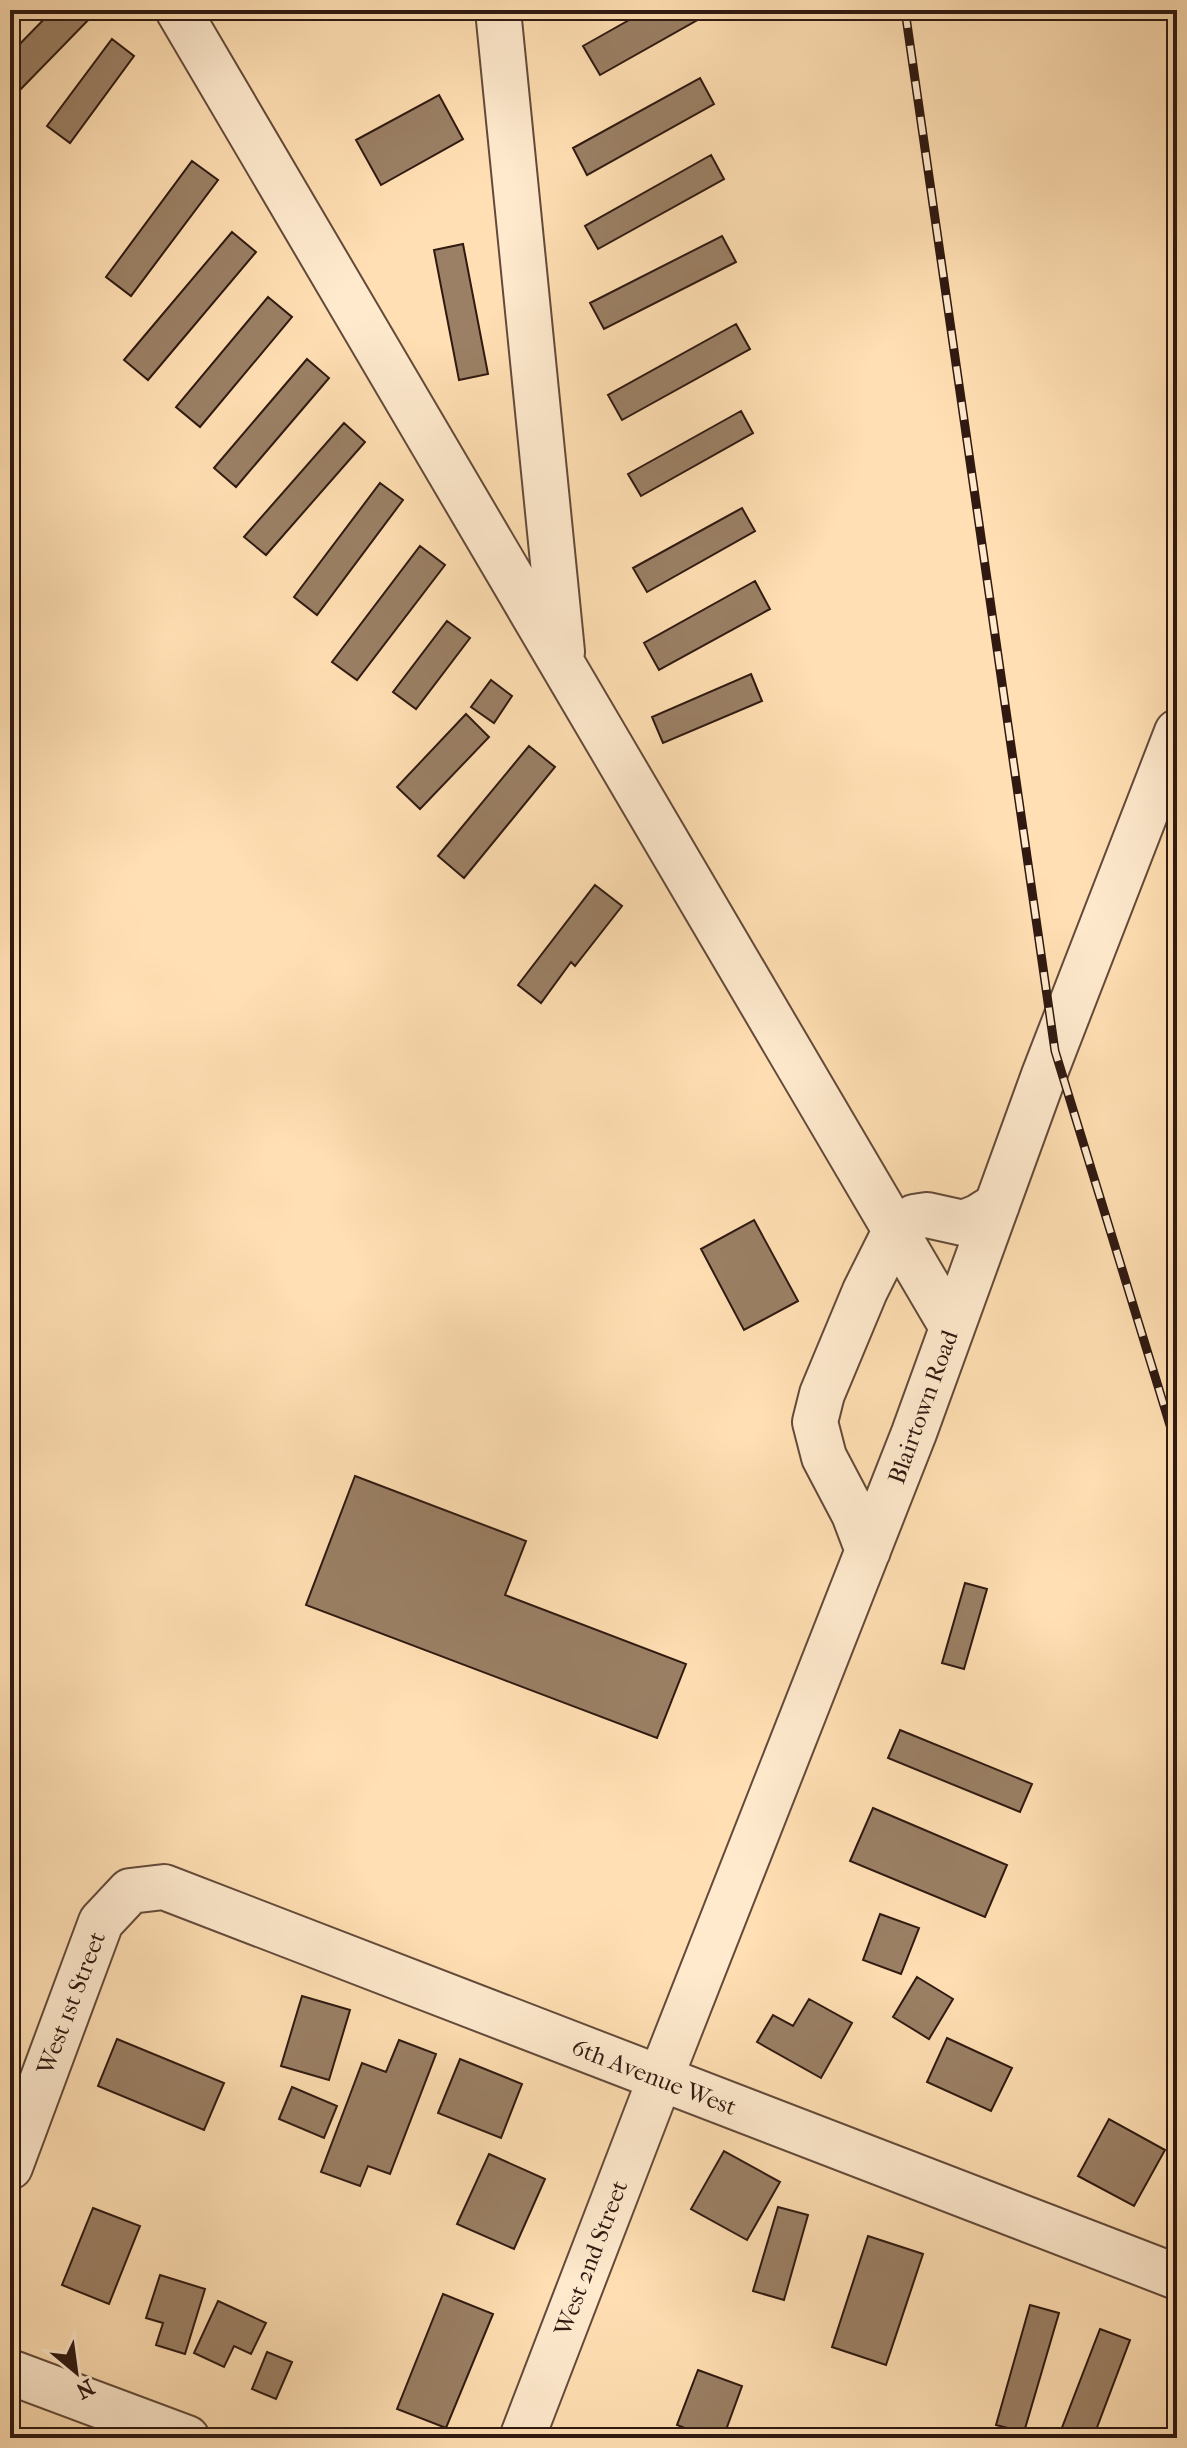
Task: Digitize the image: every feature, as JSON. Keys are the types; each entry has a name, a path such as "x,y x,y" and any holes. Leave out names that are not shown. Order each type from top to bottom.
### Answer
{"street":[{"path":"178,10 952,1327"},
{"path":"498,10 564,666"},
{"name":"Blairtown Road","path":"660,2079 914,1433 1044,1075 1177,732"},
{"path":"868,1551 854,1514 824,1457 815,1422 822,1394 865,1291 895,1231 914,1217 927,1215 963,1223 997,1205"},
{"name":"6th Avenue West","path":"130,1891 164,1887 1177,2277"},
{"name":"West 1st Street","path":"10,2167 101,1922 130,1891"},
{"name":"West 2nd Street","path":"522,2438 660,2079"},
{"path":"10,2372 187,2438"}],"building":[{"path":"53,10 98,10 16,94 10,87 10,54"},
{"path":"647,10 706,10 708,14 600,75 583,46"},
{"path":"112,39 134,56 70,143 47,126"},
{"path":"700,78 714,104 587,175 573,148"},
{"path":"439,95 463,139 381,185 356,140"},
{"path":"711,155 724,179 598,249 585,226"},
{"path":"192,161 218,180 131,296 106,277"},
{"path":"232,232 256,252 148,380 124,360"},
{"path":"722,236 736,262 604,329 590,303"},
{"path":"463,244 488,374 459,380 434,250"},
{"path":"268,297 292,317 200,427 176,407"},
{"path":"736,324 750,349 622,420 608,395"},
{"path":"307,359 329,378 236,487 214,468"},
{"path":"741,411 753,433 641,496 628,474"},
{"path":"344,423 365,442 266,555 244,537"},
{"path":"380,483 403,500 317,615 294,597"},
{"path":"742,508 755,531 647,592 633,568"},
{"path":"420,546 445,565 357,680 332,662"},
{"path":"755,581 770,609 659,670 644,643"},
{"path":"447,621 470,638 416,709 393,692"},
{"path":"751,674 762,701 663,743 652,717"},
{"path":"491,680 512,696 494,723 471,707"},
{"path":"466,714 489,737 420,809 397,787"},
{"path":"529,746 555,767 464,878 438,856"},
{"path":"595,885 622,906 575,966 571,962 541,1003 518,985"},
{"path":"754,1220 798,1301 744,1330 701,1249"},
{"path":"355,1476 526,1541 505,1595 686,1664 657,1738 306,1605"},
{"path":"965,1583 987,1589 964,1669 942,1663"},
{"path":"900,1730 1032,1784 1020,1812 888,1758"},
{"path":"873,1808 1007,1865 985,1917 850,1861"},
{"path":"880,1914 919,1928 901,1974 863,1960"},
{"path":"917,1977 953,1999 929,2039 893,2017"},
{"path":"302,1996 350,2010 329,2080 281,2066"},
{"path":"809,1999 852,2023 821,2078 757,2042 773,2015 793,2026"},
{"path":"947,2038 1012,2068 991,2111 927,2082"},
{"path":"117,2039 224,2083 204,2130 98,2086"},
{"path":"399,2040 436,2054 390,2174 368,2166 360,2186 321,2172 362,2063 386,2072"},
{"path":"460,2059 522,2084 501,2138 438,2113"},
{"path":"292,2087 337,2106 324,2138 279,2119"},
{"path":"1109,2119 1165,2150 1134,2206 1078,2176"},
{"path":"724,2151 780,2182 747,2240 691,2209"},
{"path":"489,2154 545,2179 514,2249 457,2224"},
{"path":"778,2207 808,2215 784,2300 753,2291"},
{"path":"93,2208 140,2226 109,2304 62,2285"},
{"path":"868,2236 923,2254 886,2365 832,2347"},
{"path":"160,2275 205,2289 185,2354 156,2345 163,2323 146,2318"},
{"path":"443,2294 493,2314 446,2428 397,2409"},
{"path":"218,2301 266,2323 251,2354 234,2346 224,2367 194,2353"},
{"path":"1030,2305 1059,2313 1024,2432 996,2425"},
{"path":"1100,2329 1130,2340 1093,2438 1058,2438"},
{"path":"267,2352 292,2362 276,2399 252,2389"},
{"path":"698,2370 742,2386 723,2438 711,2438 677,2425"}],"railway":[{"path":"905,10 1055,1051 1177,1448"}]}
